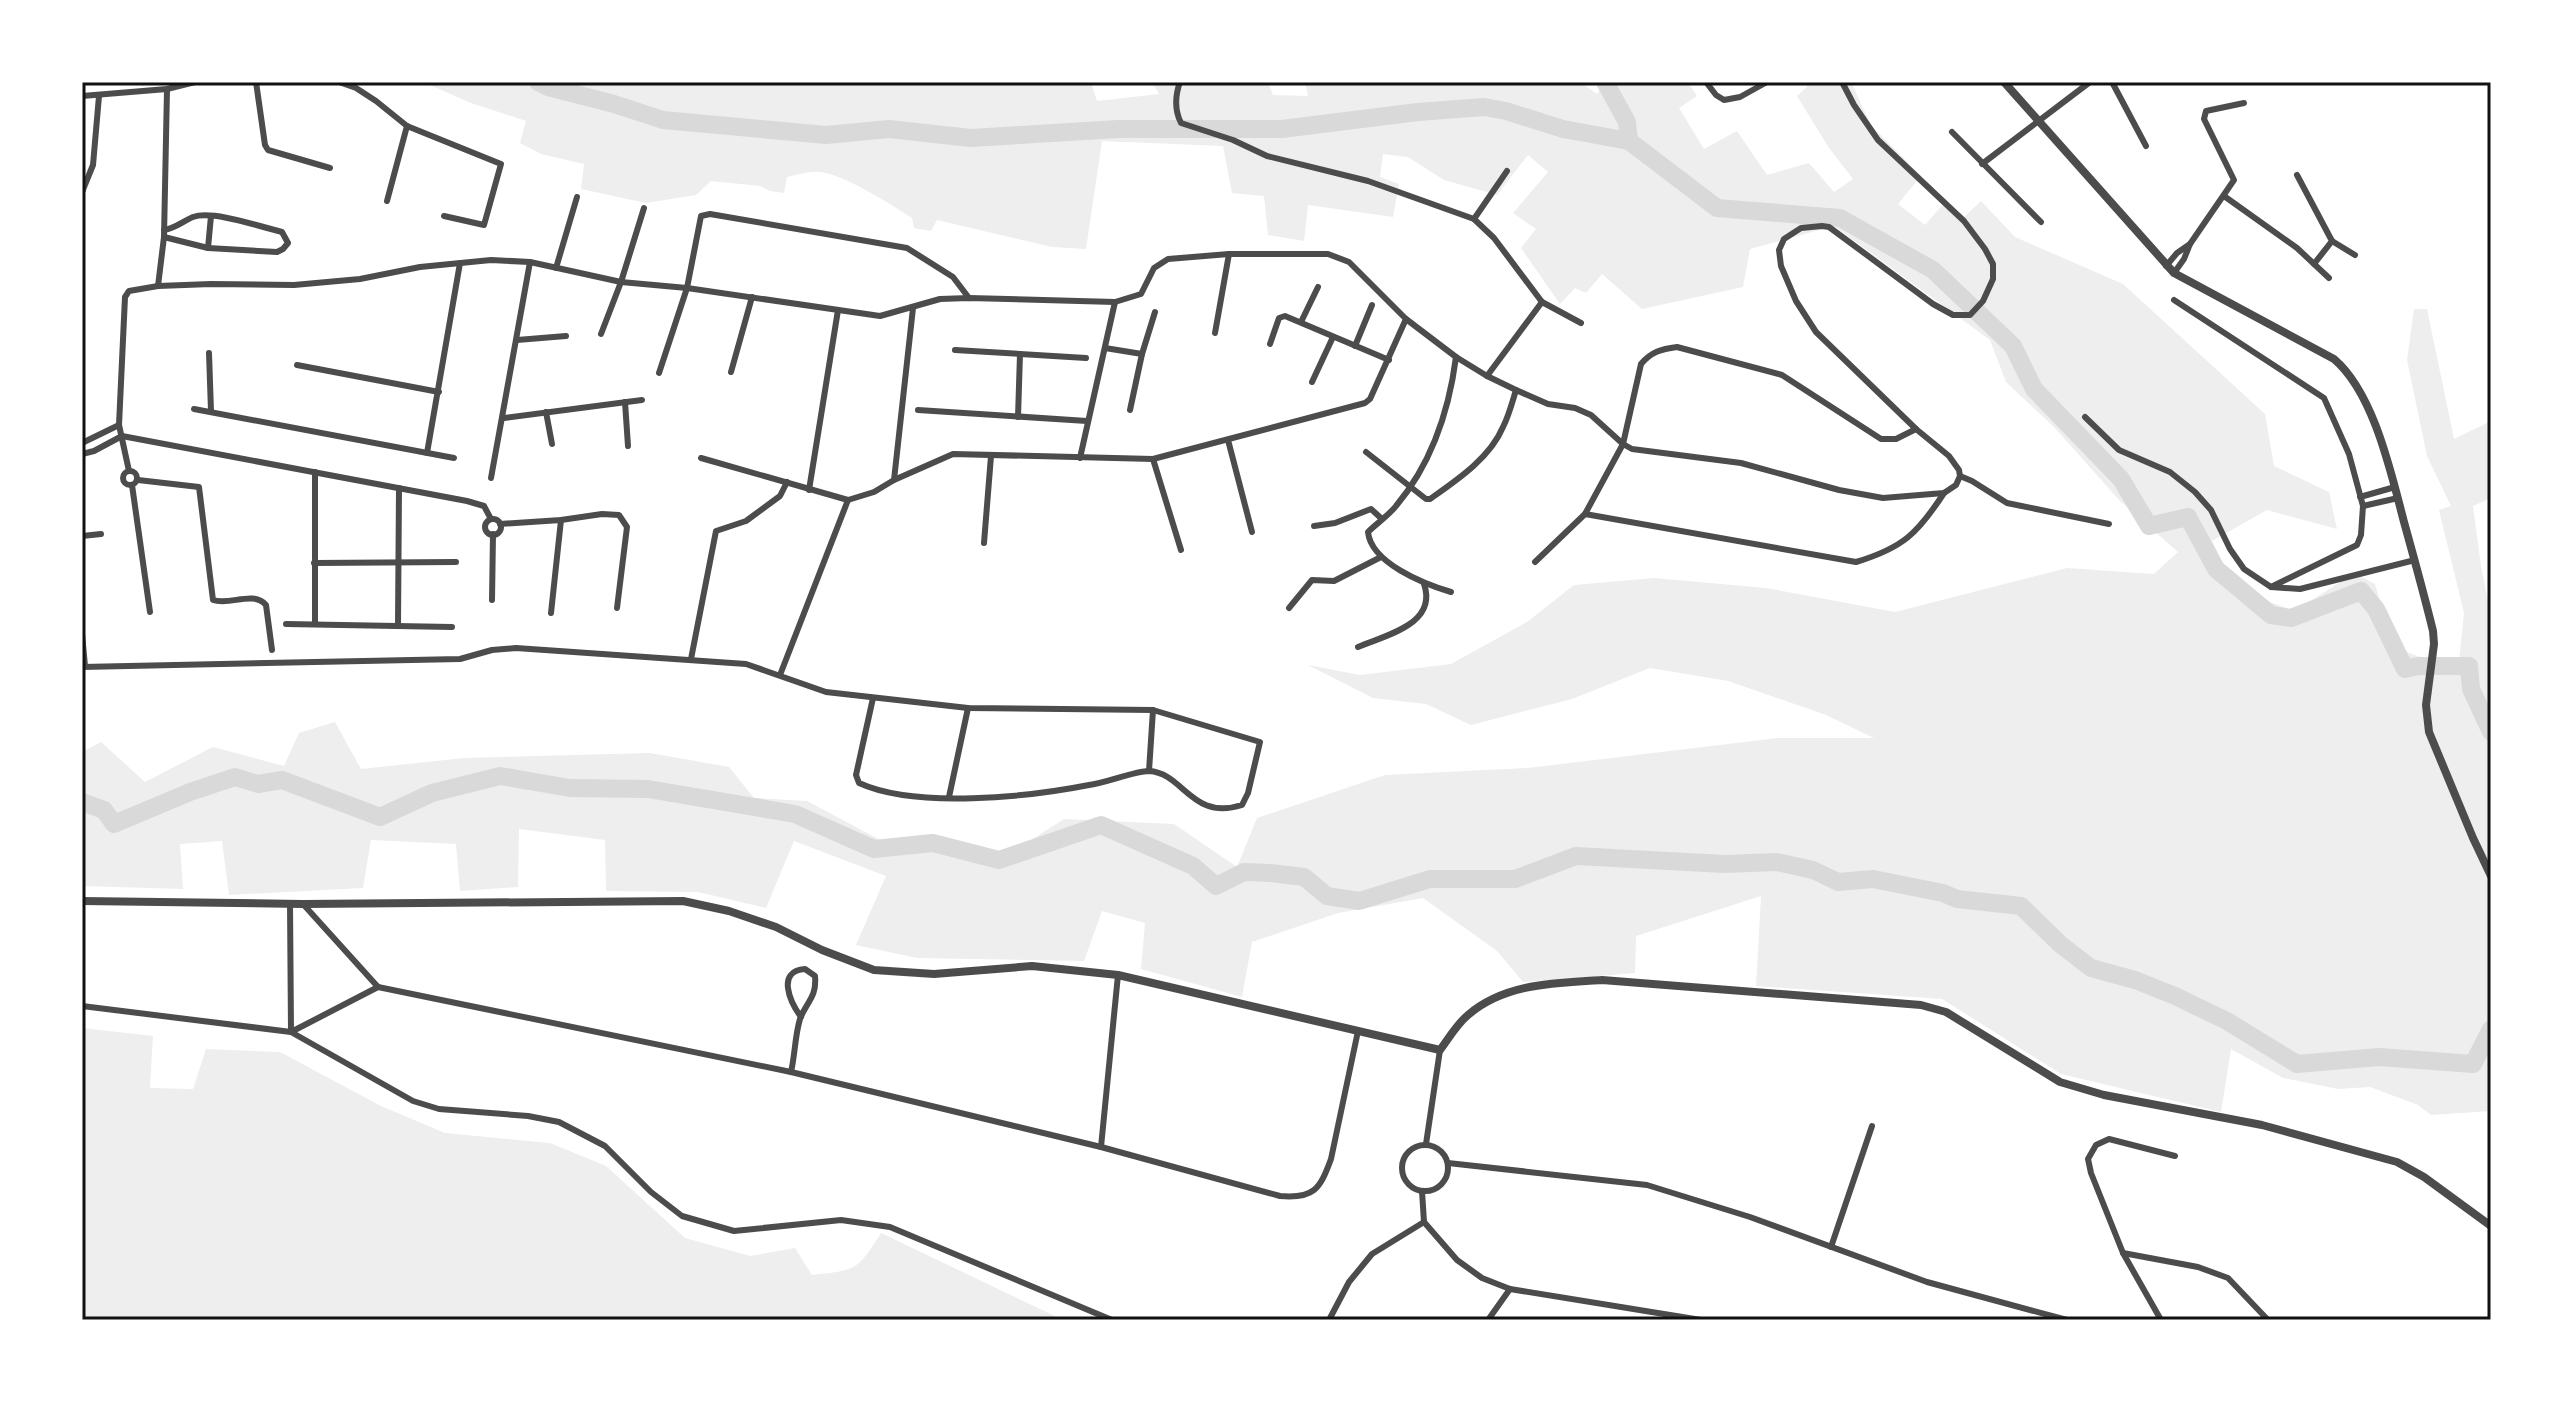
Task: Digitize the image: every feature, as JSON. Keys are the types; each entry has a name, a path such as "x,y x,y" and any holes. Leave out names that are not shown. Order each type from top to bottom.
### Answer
{"street":[{"path":"82,96 167,89 195,82"},
{"path":"256,82 268,150 330,168"},
{"path":"339,82 356,88 407,126 501,164 484,225 444,216"},
{"path":"1180,82 1175,95 1176,114 1181,123 1285,161 1368,181 1474,219 1494,238 1542,302 1581,323"},
{"path":"1706,82 1724,100 1740,97 1755,85 1767,82"},
{"path":"1585,514 1856,562 1885,554 1905,541 1929,516 1944,493 1956,485 1959,470 1949,456 1916,429 1816,332 1796,301 1781,266 1779,250 1782,243 1801,228 1815,225 1829,227 1933,304 1953,315 1970,315 1983,301 1993,279 1993,264 1964,221 1878,140 1842,82"},
{"path":"2004,82 2174,273 2323,352 2343,366 2377,427 2433,631 2427,719 2433,745 2491,876"},
{"path":"1982,164 2090,82"},
{"path":"2112,82 2146,146"},
{"path":"158,286 164,234 167,89"},
{"path":"82,192 93,165 99,96"},
{"path":"2174,273 2234,180 2204,119 2206,111 2244,103"},
{"path":"387,201 407,126"},
{"path":"1952,132 2041,222"},
{"path":"1474,219 1507,171"},
{"path":"2297,175 2332,241 2355,255"},
{"path":"2224,196 2297,248 2329,278"},
{"path":"556,268 577,197"},
{"path":"601,334 644,208"},
{"path":"659,373 687,288 701,216 710,214 907,248 953,277 969,298"},
{"path":"211,216 282,232 288,243 277,252 208,248 164,234 193,217 211,216"},
{"path":"208,248 211,216"},
{"path":"2314,264 2332,241"},
{"path":"2166,266 2190,244"},
{"path":"129,471 119,425 125,297 127,293 158,286 294,285 491,260 530,262 621,282 687,288 880,316 940,299 1115,302 1141,294 1154,268 1163,261 1229,254 1321,253 1349,262 1406,319 1456,357 1487,376 1548,404 1575,408 1591,415 1623,444 1642,451 1741,463 1839,490 1883,498 1944,493"},
{"path":"1215,333 1229,254"},
{"path":"491,478 530,262"},
{"path":"427,453 460,263"},
{"path":"1301,322 1318,287"},
{"path":"731,372 752,297"},
{"path":"2174,300 2324,398 2349,454 2363,506 2361,535 2357,545 2271,587"},
{"path":"1080,458 1115,302"},
{"path":"1487,376 1542,302"},
{"path":"1355,346 1372,305"},
{"path":"894,480 913,308"},
{"path":"809,490 838,310"},
{"path":"1130,410 1155,312"},
{"path":"1270,344 1282,316 1389,360"},
{"path":"701,458 848,500 874,492 947,455 957,453 1153,459 1365,403 1370,399 1406,319"},
{"path":"517,340 566,336"},
{"path":"1312,382 1333,337"},
{"path":"1535,562 1585,514 1623,444 1641,364 1649,354 1677,347 1782,375 1881,439 1896,439 1916,429"},
{"path":"1105,348 1142,354"},
{"path":"955,350 1086,358"},
{"path":"209,353 211,411"},
{"path":"1018,417 1020,354"},
{"path":"1451,592 1424,584 1381,557 1369,540 1368,532 1395,507 1430,454 1451,398 1456,357"},
{"path":"297,365 439,392"},
{"path":"1366,452 1428,499 1462,476 1493,445 1516,390"},
{"path":"504,418 642,400"},
{"path":"625,402 628,446"},
{"path":"194,409 454,458"},
{"path":"918,410 1087,421"},
{"path":"546,412 552,444"},
{"path":"2085,417 2119,450 2170,472 2195,492 2211,510 2230,549 2244,569 2271,587 2300,589 2415,560"},
{"path":"119,425 83,442 84,453 122,436 484,506 491,519"},
{"path":"1228,440 1252,532"},
{"path":"984,543 991,456"},
{"path":"1153,459 1181,550"},
{"path":"129,471 134,472 150,612"},
{"path":"129,471 123,478 124,482 199,487 213,600 262,600 266,605 272,650"},
{"path":"315,472 315,624"},
{"path":"1960,476 2007,503 2109,524"},
{"path":"691,659 716,531 746,521 780,496 787,482"},
{"path":"2360,497 2395,487"},
{"path":"398,625 399,488"},
{"path":"2363,506 2398,498"},
{"path":"780,675 848,500"},
{"path":"1314,526 1335,523 1371,509 1382,519"},
{"path":"500,524 610,513 619,515 627,527 617,608"},
{"path":"493,534 485,529 485,524 491,519 498,520 500,524"},
{"path":"551,613 561,520"},
{"path":"493,534 498,533 500,524"},
{"path":"82,536 101,534"},
{"path":"492,600 493,534"},
{"path":"1289,608 1312,580 1334,581 1381,557"},
{"path":"314,563 456,562"},
{"path":"1358,647 1413,623 1425,610 1427,593 1424,584"},
{"path":"286,624 452,627"},
{"path":"82,634 84,666 460,659 492,650 516,648 691,659 746,664 826,692 873,698 968,708 1153,710 1260,742 1248,793 1242,805 1228,809 1202,805 1166,778 1149,771 1049,793 1001,798 917,796 871,789 859,783 856,775 873,698"},
{"path":"949,797 968,708"},
{"path":"1149,771 1153,710"},
{"path":"82,901 303,904 683,901 729,911 776,927 822,950 874,970 934,974 1032,966 1118,975 1440,1050"},
{"path":"290,903 291,1032"},
{"path":"303,904 378,987 791,1072 1101,1147 1280,1196 1300,1198 1312,1192 1324,1179 1358,1031"},
{"path":"791,1072 801,1017 810,1005 816,988 815,976 805,969 797,969 787,982 788,993 801,1017"},
{"path":"1101,1147 1118,975"},
{"path":"1426,1144 1440,1050 1466,1016 1485,1003 1516,989 1602,980 1933,1007 1966,1023 2060,1082 2104,1095 2262,1125 2397,1162 2424,1177 2491,1226"},
{"path":"291,1032 378,987"},
{"path":"82,1006 291,1032 413,1101 439,1109 528,1116 559,1122 605,1146 651,1192 682,1216 734,1231 841,1220 890,1227 1112,1320"},
{"path":"1831,1247 1872,1126"},
{"path":"2161,1320 2123,1253 2088,1159 2096,1145 2109,1139 2175,1156"},
{"path":"1426,1144 1441,1150 1448,1163 1449,1170 1442,1184 1422,1191 1408,1184 1402,1169 1406,1154 1418,1145 1426,1144"},
{"path":"1448,1163 1647,1185 1750,1217 1927,1282 2067,1320"},
{"path":"1422,1191 1424,1222 1457,1260 1482,1278 1510,1289 1701,1320"},
{"path":"1329,1320 1349,1282 1372,1254 1424,1222"},
{"path":"2123,1253 2198,1267 2228,1278 2268,1320"},
{"path":"1488,1320 1510,1289"}],"shaded area":[{"path":"423,82 1091,82 1097,101 1159,94 1152,82 1268,82 1273,95 1308,96 1305,82 1580,82 1597,94 1602,87 1596,82 1688,82 1697,96 1679,108 1704,149 1737,131 1767,175 1809,163 1834,192 1853,179 1829,148 1797,96 1807,87 1805,82 1851,82 1871,125 1921,176 1898,204 1925,225 1944,203 1961,220 1981,201 2015,237 2123,284 2265,414 2274,466 2329,492 2337,529 2267,510 2212,541 2236,590 2295,611 2354,573 2375,584 2393,647 2458,671 2464,613 2439,510 2451,506 2427,456 2407,360 2414,309 2427,309 2454,439 2491,421 2491,498 2473,506 2491,617 2491,1111 2431,1115 2418,1105 2370,1087 2338,1089 2283,1078 2231,1049 2221,1112 2061,1074 1942,999 1756,986 1761,896 1636,936 1635,973 1523,982 1497,951 1423,898 1338,913 1252,942 1242,997 1141,969 1145,923 1102,911 1084,961 917,958 856,945 886,876 794,841 766,908 698,892 606,891 605,840 519,829 518,887 460,891 456,844 371,840 363,888 229,895 222,841 180,844 183,889 82,886 82,752 101,742 145,782 213,747 284,766 299,733 335,722 361,769 464,758 650,753 729,767 754,798 807,801 884,842 948,839 1008,855 1064,819 1174,824 1237,867 1257,818 1385,775 1528,768 1778,738 1874,738 1826,715 1728,681 1650,668 1572,699 1471,725 1426,704 1373,698 1308,665 1360,675 1451,664 1527,622 1574,585 1654,578 1766,588 1895,612 2067,568 2154,574 2178,552 2119,500 2055,428 2006,382 1990,340 1834,226 1750,249 1743,287 1642,309 1602,274 1586,293 1575,288 1560,304 1521,248 1536,229 1513,213 1548,172 1528,155 1497,195 1444,180 1408,157 1383,154 1380,177 1399,184 1393,217 1308,205 1304,241 1268,235 1264,196 1232,193 1223,146 1102,141 1086,249 1052,247 937,220 931,231 914,228 912,218 880,198 840,178 819,172 787,177 784,193 760,186 711,181 696,195 646,203 581,189 584,164 541,154 520,143 526,121 471,103"},
{"path":"82,1028 153,1036 150,1088 193,1089 206,1049 280,1052 381,1106 445,1133 550,1143 606,1166 685,1238 750,1256 795,1248 812,1275 838,1272 854,1266 881,1233 1063,1320 82,1320"}],"waterway":[{"path":"538,82 663,120 826,135 889,129 971,138 1118,129 1282,129 1484,107 1563,129 1629,141 1627,122 1605,82"},
{"path":"1629,141 1717,208 1840,218 1933,270 2013,346 2034,389 2121,479 2149,526 2188,517 2216,569 2271,615 2291,618 2361,591 2376,609 2405,669 2469,666 2471,689 2491,732"},
{"path":"82,802 104,810 114,824 235,777 258,784 282,780 380,817 432,793 500,776 570,788 648,789 795,814 874,849 933,843 999,860 1101,825 1193,866 1216,886 1244,872 1270,873 1304,877 1327,896 1359,901 1430,879 1515,879 1576,856 1724,864 1777,862 1813,870 1838,882 1873,879 1943,893 1957,899 2021,906 2060,944 2091,968 2135,980 2175,996 2227,1021 2297,1064 2379,1057 2473,1064 2491,1029"}]}
